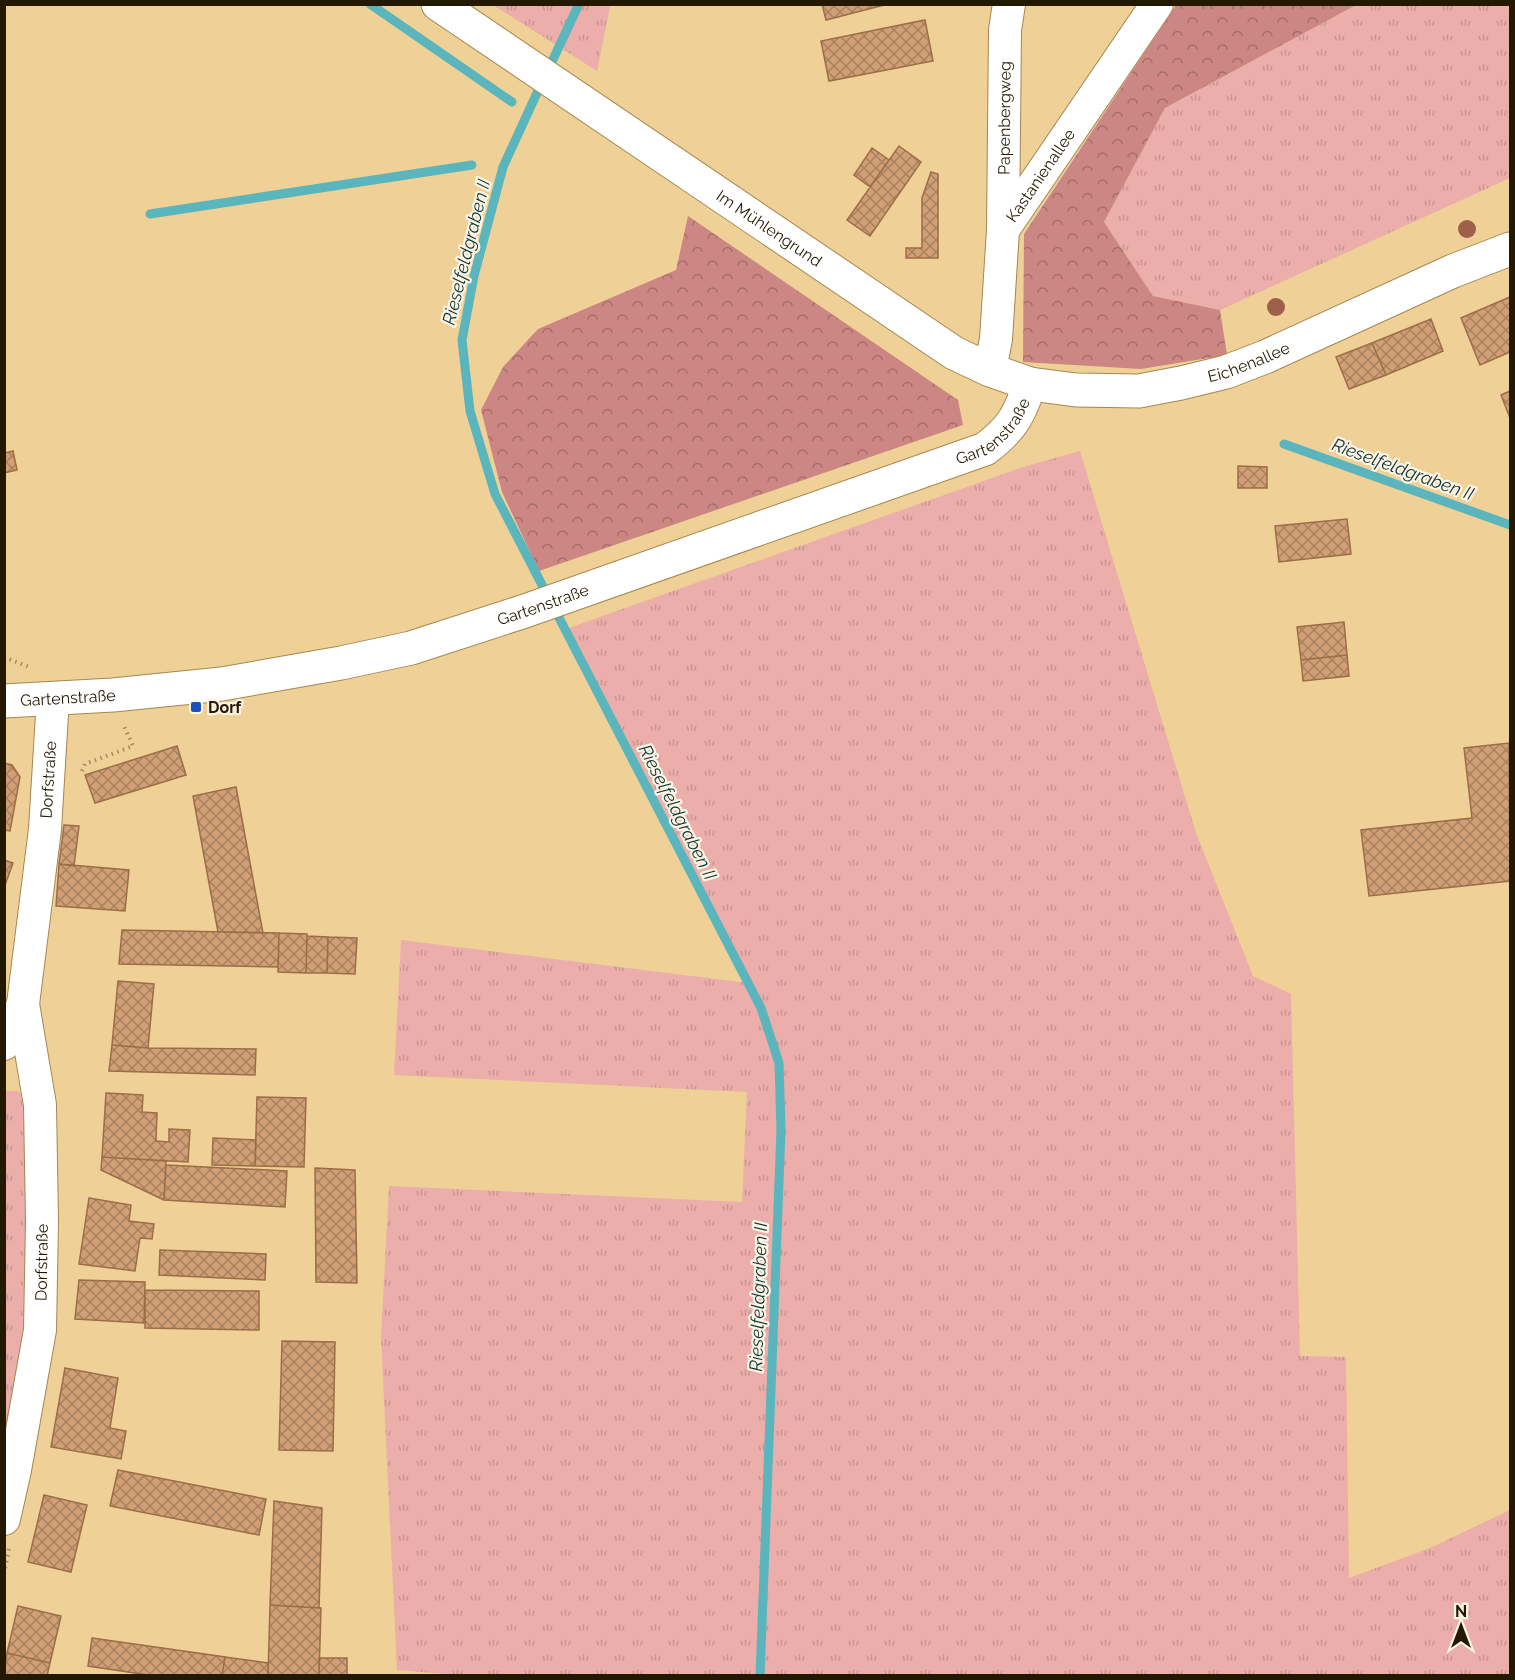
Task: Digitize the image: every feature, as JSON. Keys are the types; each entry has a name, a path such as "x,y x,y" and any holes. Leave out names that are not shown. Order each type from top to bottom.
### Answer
{"main road":[{"name":"Im Mühlengrund","path":"438,4 954,353 990,370 1030,384"},
{"name":"Eichenallee","path":"1453,271 1510,238"},
{"name":"Eichenallee","path":"1030,384 1076,390 1139,391 1226,372 1266,357 1453,271 1510,249"},
{"name":"Gartenstraße","path":"4,701 134,693 268,677 411,648 563,598 986,449 1003,436 1019,414 1030,384"}],"street":[{"name":"Papenbergweg","path":"1003,230 1005,30 1009,4"},
{"name":"Kastanienallee","path":"990,370 996,339 1003,230 1157,4"},
{"name":"Dorfstraße","path":"4,1519 21,1440 40,1330 42,1221 40,1106 23,1004 45,829 53,698"},
{"name":"Dorfstraße","path":"4,1044 23,1004"}],"green space":[{"path":"493,5 614,5 610,6 597,71"},
{"path":"1176,5 1356,5 1165,108 1104,222 1153,296 1220,310 1227,355 1141,369 1023,362 1024,234"},
{"path":"1356,5 1510,5 1510,178 1220,310 1153,296 1104,222 1165,108"},
{"path":"688,216 958,400 963,425 539,571 502,492 481,410 503,367 538,329 676,270"},
{"path":"1080,451 1196,833 1253,976 1291,994 1300,1356 1346,1357 1349,1578 1430,1548 1510,1510 1510,1675 469,1676 397,1670 381,1338 389,1186 742,1202 747,1092 394,1075 401,940 748,983 566,629 1023,467"},
{"path":"5,1091 18,1091 31,1104 28,1336 5,1467"}],"building":[{"path":"822,4 888,4 826,20"},
{"path":"925,20 933,61 829,81 821,41"},
{"path":"899,146 921,162 870,236 847,220"},
{"path":"872,148 889,160 870,187 854,175"},
{"path":"931,172 938,174 938,258 906,258 906,248 922,248 922,198"},
{"path":"1510,297 1510,352 1480,365 1461,318"},
{"path":"1431,319 1443,351 1386,375 1372,343"},
{"path":"1372,343 1386,375 1349,389 1336,357"},
{"path":"1510,391 1510,418 1501,395"},
{"path":"13,451 17,470 4,473 4,453"},
{"path":"1238,466 1267,467 1267,488 1238,488"},
{"path":"1347,519 1351,554 1279,562 1275,526"},
{"path":"1344,622 1347,655 1301,660 1297,627"},
{"path":"1347,655 1349,676 1303,681 1301,660"},
{"path":"1509,743 1510,881 1369,896 1361,830 1472,818 1464,748"},
{"path":"177,746 186,775 95,803 85,775"},
{"path":"4,763 12,765 20,777 10,831 4,830"},
{"path":"236,787 263,933 218,932 193,796"},
{"path":"64,825 79,826 74,866 59,864"},
{"path":"4,860 13,863 4,888"},
{"path":"59,864 129,870 125,911 56,906"},
{"path":"122,930 279,933 278,967 119,964"},
{"path":"279,933 307,934 306,973 278,972"},
{"path":"307,936 328,937 327,973 306,973"},
{"path":"328,937 357,938 355,974 327,973"},
{"path":"118,981 154,984 148,1048 112,1045"},
{"path":"112,1045 148,1048 256,1049 255,1075 109,1071"},
{"path":"106,1093 143,1095 142,1112 157,1113 156,1141 169,1142 169,1129 190,1130 188,1162 102,1157"},
{"path":"257,1097 306,1098 304,1167 255,1166"},
{"path":"213,1138 256,1140 255,1166 212,1165"},
{"path":"102,1157 166,1161 164,1200 101,1170"},
{"path":"166,1165 287,1171 285,1207 164,1200"},
{"path":"315,1168 355,1170 357,1283 316,1282"},
{"path":"89,1198 131,1205 129,1221 154,1224 152,1239 140,1238 135,1271 79,1264"},
{"path":"160,1250 266,1254 265,1280 159,1275"},
{"path":"79,1280 145,1282 144,1323 75,1319"},
{"path":"145,1290 259,1291 259,1330 145,1328"},
{"path":"282,1341 335,1342 333,1451 279,1450"},
{"path":"65,1368 118,1378 110,1428 126,1431 121,1459 51,1447"},
{"path":"118,1470 266,1499 259,1535 110,1506"},
{"path":"44,1495 87,1505 71,1572 28,1562"},
{"path":"274,1501 322,1508 319,1608 270,1605"},
{"path":"270,1605 321,1608 319,1676 268,1676"},
{"path":"18,1606 61,1616 50,1663 7,1653"},
{"path":"92,1638 225,1657 222,1676 155,1676 88,1666"},
{"path":"7,1653 50,1663 47,1676 4,1676"},
{"path":"225,1657 268,1663 268,1676 222,1676"},
{"path":"319,1658 347,1658 347,1676 319,1676"}],"waterway":[{"path":"370,4 512,102"},
{"name":"Rieselfeldgraben II","path":"548,70 579,4"},
{"name":"Rieselfeldgraben II","path":"542,82 503,167 474,276 462,340 470,411 495,494 761,1008 779,1063 781,1130 760,1676"},
{"path":"150,214 472,165"},
{"name":"Rieselfeldgraben II","path":"1284,444 1510,525"}],"place":[{"name":"Dorf","path":"196,707"}]}
